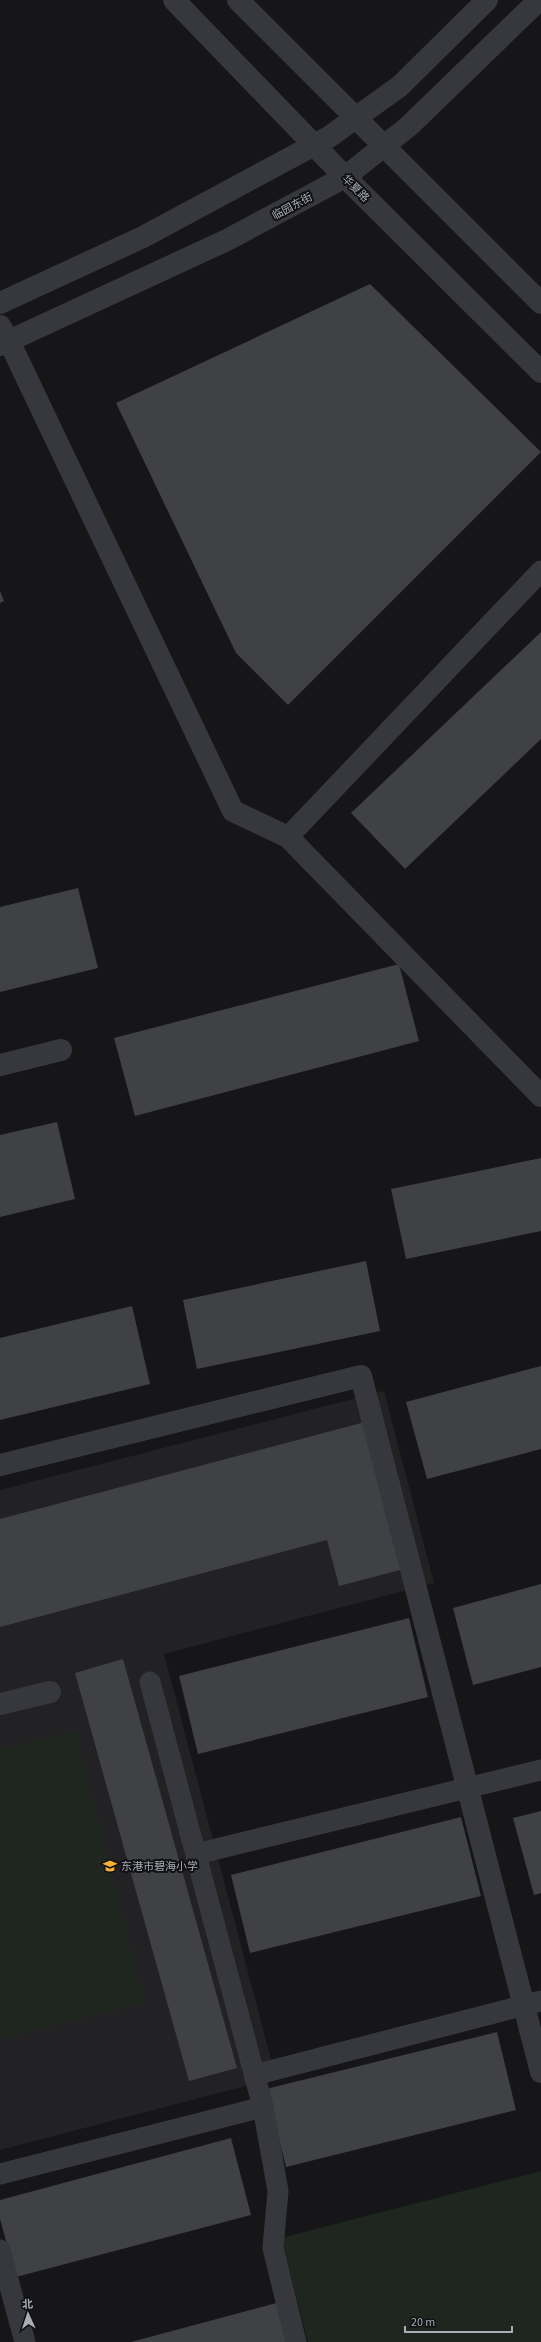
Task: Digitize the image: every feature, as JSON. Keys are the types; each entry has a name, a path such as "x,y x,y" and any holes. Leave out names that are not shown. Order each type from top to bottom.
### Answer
{"street":[{"name":"华夏路","path":"174,0 345,177 541,372"},
{"path":"238,0 541,303"},
{"path":"0,303 143,237 314,145 400,86 487,0"},
{"name":"临园东街","path":"3,337 227,240 345,177 409,126 539,0"},
{"path":"3,337 233,811 288,837 541,1096"},
{"path":"0,1065 61,1050"},
{"path":"0,1465 361,1376 468,1789 532,2003 541,2072"},
{"path":"0,1704 50,1692"}],"lane":[{"path":"288,837 541,571"},
{"path":"150,1682 263,2107 278,2191 272,2248 296,2342"},
{"path":"196,1854 541,1770"},
{"path":"254,2075 532,2003"},
{"path":"0,2174 263,2107"},
{"path":"0,2250 24,2342"}],"shaded area":[{"name":"东港市碧海小学","path":"384,1391 434,1583 164,1654 276,2078 0,2150 0,1490"},
{"path":"75,1730 145,2003 0,2040 0,1749"},
{"path":"541,2171 541,2342 308,2342 281,2238"}],"building":[{"path":"370,284 541,452 288,705 236,653 116,403"},
{"path":"0,591 4,601 0,603"},
{"path":"541,632 541,739 405,869 351,813"},
{"path":"78,888 98,968 0,992 0,907"},
{"path":"399,964 419,1041 135,1116 114,1038"},
{"path":"57,1122 75,1199 0,1217 0,1135"},
{"path":"541,1158 541,1231 406,1259 391,1189"},
{"path":"366,1261 380,1331 197,1369 183,1300"},
{"path":"132,1306 150,1384 0,1420 0,1338"},
{"path":"541,1366 541,1449 427,1479 406,1402"},
{"path":"365,1422 404,1569 339,1586 327,1540 0,1627 0,1519"},
{"path":"541,1584 541,1667 473,1685 453,1608"},
{"path":"409,1618 428,1697 198,1754 179,1676"},
{"path":"123,1659 237,2068 189,2081 75,1673"},
{"path":"541,1811 541,1893 534,1895 513,1818"},
{"path":"461,1817 481,1896 250,1953 231,1875"},
{"path":"497,2032 516,2110 286,2167 266,2089"},
{"path":"231,2138 251,2215 16,2277 0,2219 0,2200"},
{"path":"280,2302 290,2342 131,2342"}],"place":[{"name":"东港市碧海小学","path":"110,1866"}]}
